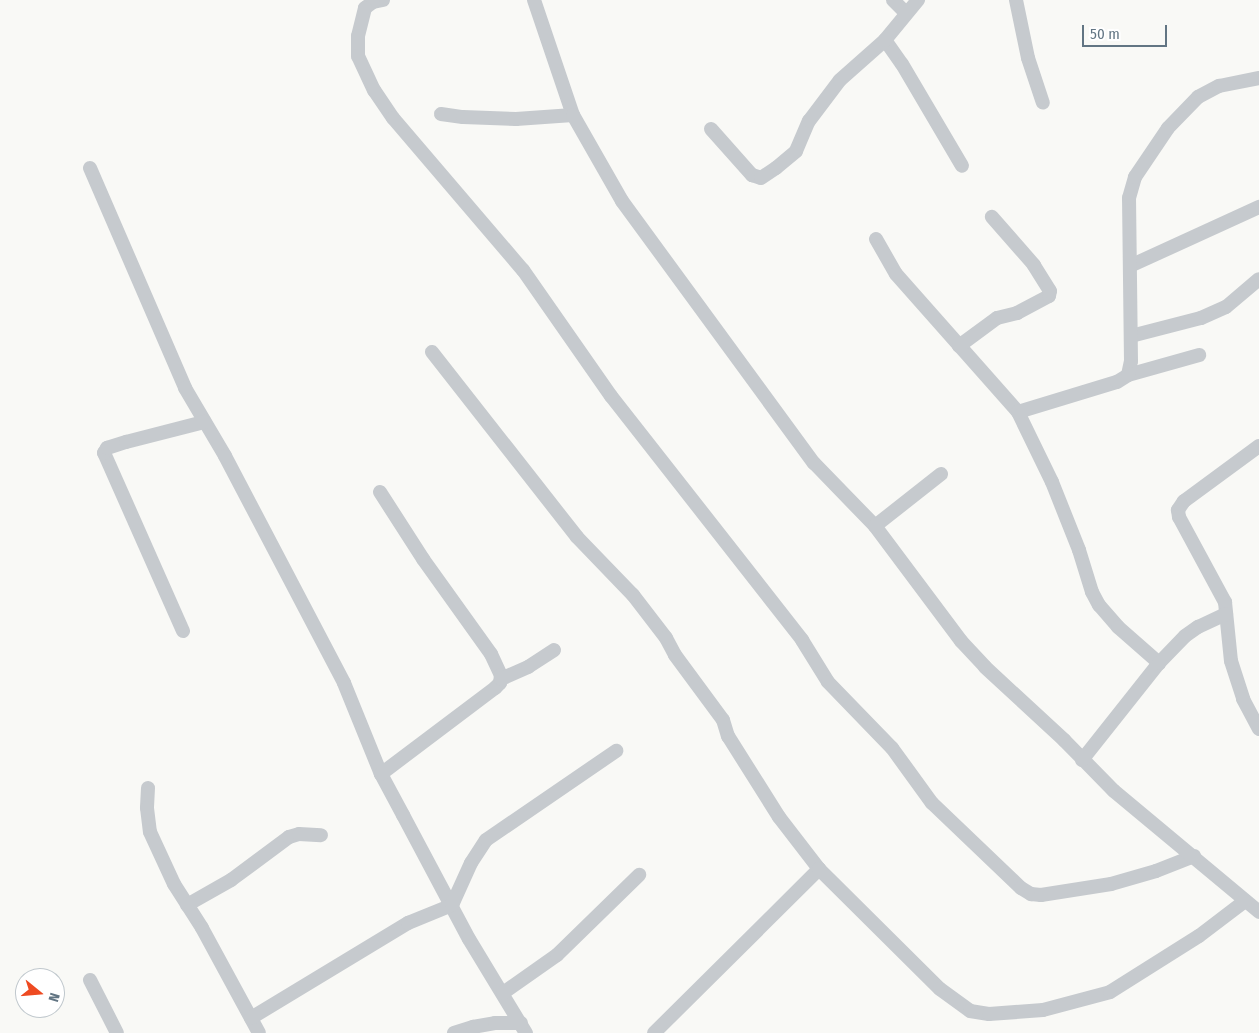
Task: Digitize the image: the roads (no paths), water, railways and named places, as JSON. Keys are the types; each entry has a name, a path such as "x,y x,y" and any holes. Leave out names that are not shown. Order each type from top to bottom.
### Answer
{"street":[{"path":"383,0 373,2 365,8 358,36 358,56 374,90 394,118 523,270 611,396 802,640 828,682 892,748 932,803 1021,888 1031,894 1041,895 1111,884 1156,871 1194,856"},
{"path":"534,0 573,115 622,201 814,464 875,526 961,641 1114,791 1259,912"},
{"path":"893,0 906,13"},
{"path":"711,128 752,175 761,178 796,151 809,121 840,80 885,40 918,0"},
{"path":"1016,0 1028,58 1043,103"},
{"path":"885,40 902,64 962,166"},
{"path":"1128,375 1131,361 1129,198 1135,177 1168,128 1205,92 1241,80 1259,78"},
{"path":"441,114 463,117 516,119 573,115"},
{"path":"90,168 184,388 225,456 344,683 381,774 488,972 524,1028"},
{"path":"1130,266 1259,207"},
{"path":"959,346 997,318 1017,313 1049,296 1050,291 1034,265 992,217"},
{"path":"876,238 896,274 1018,412 1038,449 1052,482 1079,550 1092,592 1099,605 1118,627 1159,663"},
{"path":"1131,336 1201,318 1226,307 1259,279"},
{"path":"432,352 578,537 633,595 666,638 675,655 723,720 728,736 779,817 819,869 940,989 970,1011 989,1014 1043,1010 1110,992 1199,936 1245,901"},
{"path":"1018,412 1117,382 1128,375 1199,355"},
{"path":"183,631 104,453 107,448 126,442 204,422"},
{"path":"1259,446 1184,501 1178,510 1179,517 1225,602 1231,661 1243,699 1259,729"},
{"path":"875,526 941,474"},
{"path":"380,492 423,558 490,654 501,675 501,679"},
{"path":"1082,760 1159,663 1185,636 1205,623 1226,614"},
{"path":"381,774 495,688 501,679 528,667 554,650"},
{"path":"251,1018 408,923 452,905 472,863 486,840 616,751"},
{"path":"148,788 147,808 150,832 174,884 259,1033"},
{"path":"187,905 230,880 289,837 299,834 320,835"},
{"path":"654,1033 819,869"},
{"path":"503,993 557,955 640,875"},
{"path":"90,980 116,1033"},
{"path":"454,1033 495,1023 524,1028"}]}
